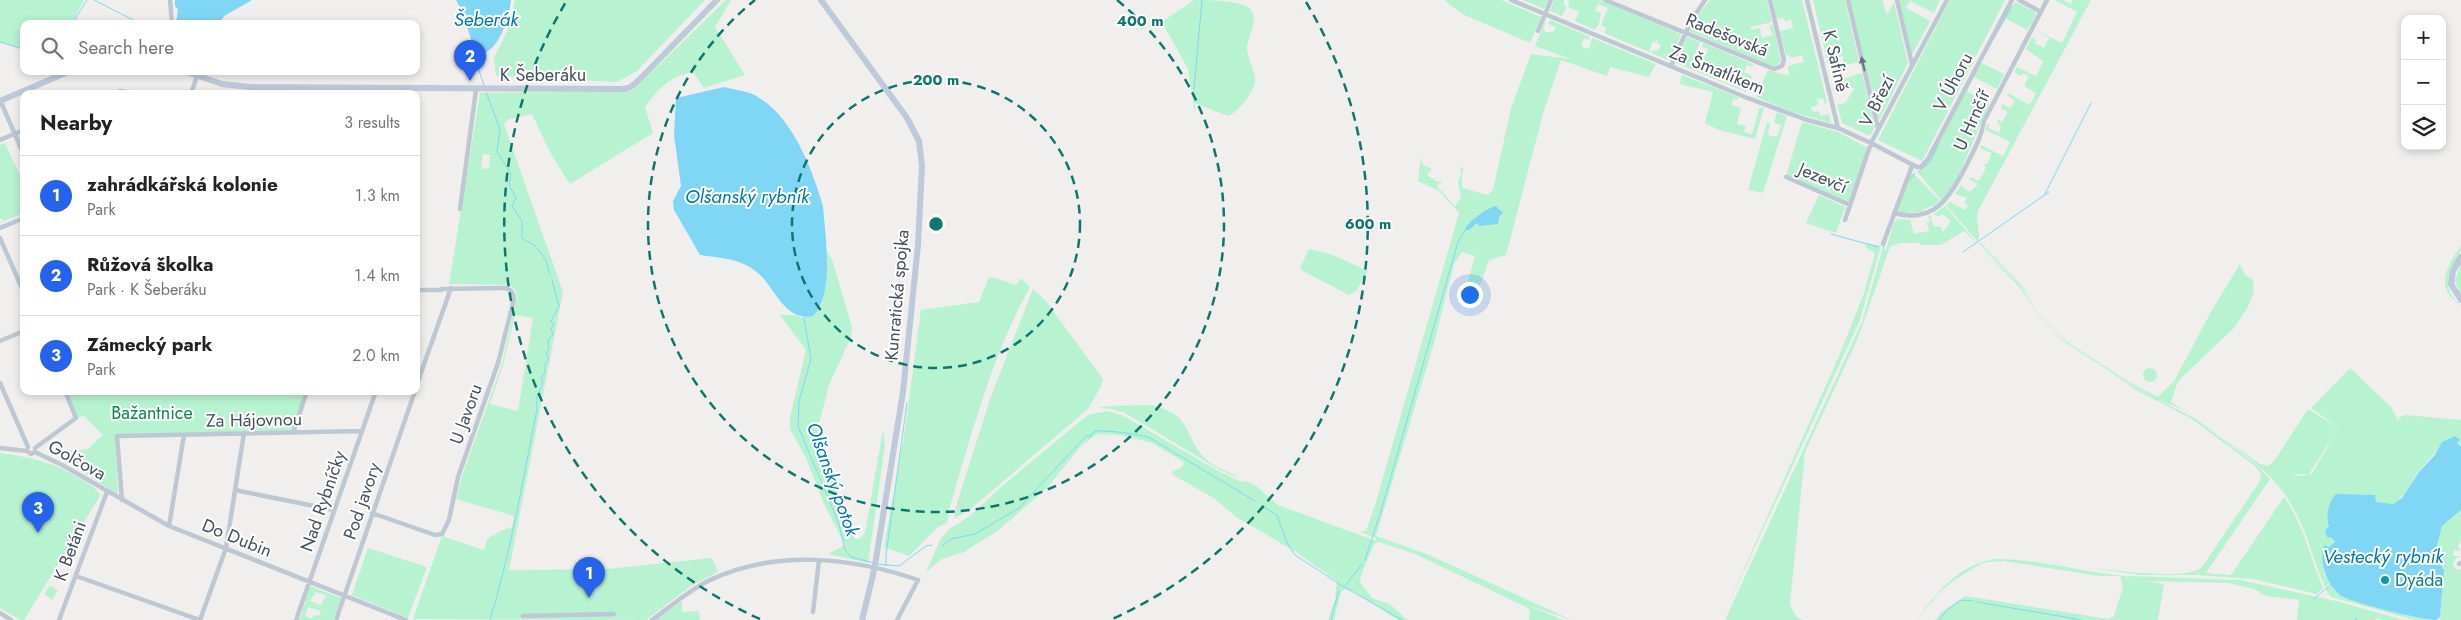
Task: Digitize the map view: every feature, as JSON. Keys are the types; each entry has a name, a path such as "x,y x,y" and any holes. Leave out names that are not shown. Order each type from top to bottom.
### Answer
{"street":[{"path":"170,0 172,20"},
{"name":"K Šeberáku","path":"420,91 616,90 631,87 717,0"},
{"name":"Kunratická spojka","path":"821,0 908,118 918,141 922,166 906,365 895,449 873,575 862,620"},
{"name":"Za Šmatlíkem","path":"1512,0 1807,120 1838,128 1871,143 1912,166"},
{"path":"1538,31 1551,0"},
{"name":"Radešovská","path":"1606,0 1774,69 1782,66 1784,60 1770,0"},
{"path":"1671,66 1690,21 1705,0"},
{"name":"K Safině","path":"1807,0 1838,128"},
{"path":"1848,0 1878,128"},
{"path":"1897,0 1912,64"},
{"name":"V Březí","path":"1846,220 1871,143 1946,0"},
{"name":"V Úhoru","path":"1912,166 1921,167 1928,159 2012,0"},
{"path":"2019,0 2041,12"},
{"name":"U Hrnčíř","path":"1894,213 1910,216 1924,214 1933,210 1948,198 1981,138 1984,121 2047,0"},
{"path":"24,90 60,75"},
{"path":"192,90 196,76"},
{"name":"K Šeberáku","path":"196,76 222,84 250,88 309,90"},
{"path":"460,209 481,90"},
{"path":"20,92 0,100 20,146"},
{"path":"0,140 20,132"},
{"path":"1883,244 1912,166"},
{"name":"Jezevčí","path":"1786,177 1850,205"},
{"path":"0,228 20,220"},
{"path":"0,238 20,284"},
{"path":"2461,257 2453,271 2451,284 2461,300"},
{"path":"420,290 451,288"},
{"path":"420,375 451,288"},
{"name":"U Javoru","path":"372,513 434,535 442,534 446,529 458,477 498,363 514,299 513,293 506,288 451,288"},
{"path":"0,341 20,333"},
{"path":"0,383 28,449"},
{"path":"35,450 76,418 67,395"},
{"path":"293,433 306,395"},
{"name":"Nad Rybníčky","path":"296,620 375,395"},
{"name":"Pod javory","path":"336,620 414,395"},
{"name":"Za Hájovnou","path":"122,500 117,436 362,431"},
{"path":"76,576 200,620 226,548 244,433"},
{"path":"169,526 184,435"},
{"name":"Golčova","path":"0,448 35,450 122,500"},
{"path":"235,490 334,510"},
{"name":"K Betáni","path":"59,620 106,492"},
{"name":"Do Dubin","path":"122,500 169,526 406,620"},
{"path":"813,612 819,560"},
{"path":"652,620 702,584 726,574 759,565 819,560 853,563 918,580 897,620"},
{"path":"0,613 11,620"},
{"path":"523,616 614,614"}],"green space":[{"path":"0,0 84,0 74,20 20,20 20,48 0,42"},
{"path":"515,0 705,0 637,71 617,82 496,76 494,58 507,32"},
{"path":"726,0 731,0 715,27 745,75 704,88 693,72 671,80 655,94 645,107 653,133 570,184 551,154 532,114 509,119 504,124 563,292 509,570 606,569 712,558 718,572 691,586 646,620 413,619 442,536 484,550 487,539 500,531 512,527 514,516 456,499 462,476 502,364 517,298 515,289 509,285 449,284 480,93 632,91","holes":["483,154 490,155 489,169 481,168","515,315 533,318 518,411 490,404 503,365"]},
{"path":"1194,0 1224,1 1239,4 1246,6 1253,13 1254,22 1247,50 1255,77 1254,86 1241,107 1228,116 1195,103 1195,114 1188,69 1163,24 1168,18"},
{"path":"1446,0 1501,0 1541,17 1530,43 1462,14"},
{"path":"1523,0 1548,0 1544,9"},
{"path":"1554,0 1564,0 1564,5 1567,6 1562,16 1550,11"},
{"path":"1569,0 1599,0 1681,34 1671,61 1651,53 1653,49 1653,52 1654,50 1658,51 1661,45 1657,43 1658,39 1656,42 1653,42 1649,52 1604,33 1606,28 1601,25 1608,8 1598,4 1595,10 1601,13 1599,24 1595,30 1575,21 1579,12 1568,7"},
{"path":"1710,0 1767,0 1772,22 1751,27 1751,30 1760,28 1762,38 1773,35 1769,26 1773,25 1781,61 1774,67 1689,31"},
{"path":"1773,0 1802,0 1827,102 1825,104 1823,98 1817,99 1818,105 1810,108 1814,112 1819,111 1820,116 1829,114 1831,123 1793,112 1756,97 1768,70 1789,76 1788,66 1804,62 1802,55 1791,58 1790,55 1786,56 1780,31 1793,28 1791,19 1786,22 1783,18 1777,19"},
{"path":"1813,0 1845,0 1859,62 1836,67 1843,64 1843,56 1833,58 1834,62 1828,64"},
{"path":"1850,0 1882,0 1887,15 1894,2 1908,63 1879,120"},
{"path":"1899,0 1940,0 1934,13 1910,1 1906,8 1930,21 1912,55"},
{"path":"1950,0 2005,0 1922,161 1878,140"},
{"path":"2055,0 2064,0 2071,5 2072,0 2091,0 1978,211 1978,242 1946,205 1950,202 1965,210 1968,206 1964,203 1967,198 1955,194 1961,185 1970,192 1978,184 1969,179 1970,177 1979,181 1986,167 1983,165 1987,164 1992,153 1980,148 1981,145 2003,156 2010,142 1986,130 1987,124 1990,125 1988,128 1999,133 2001,127 1997,122 1998,120 2002,122 2008,112 2002,109 2001,106 2003,104 2010,108 2015,101 2007,95 2008,93 2030,105 2036,93 2024,86 2029,76 2022,73 2020,76 2014,72 2017,67 2036,76 2043,61 2026,49 2032,37 2036,40 2035,43 2044,48 2049,38 2036,30 2062,43 2077,12"},
{"path":"2015,2 2035,12 2036,16 2027,30 2005,18"},
{"path":"1546,19 1545,32 1553,32 1556,27 1548,24 1550,20 1590,37 1588,40 1584,38 1581,46 1589,49 1592,38 1656,64 1649,77 1610,67 1607,76 1561,60 1544,110 1506,255 1489,260 1479,288 1465,293 1475,256 1462,252 1454,264 1434,343 1376,536 1429,555 1572,620 1524,604 1564,620 1529,620 1530,611 1526,607 1415,554 1379,542 1374,544 1360,582 1372,598 1390,604 1407,620 1398,620 1356,593 1345,589 1341,592 1334,620 1328,620 1335,599 1337,581 1296,552 1236,517 1215,499 1172,474 1173,471 1181,468 1184,463 1182,461 1152,443 1120,435 1099,434 1094,436 1081,446 1047,488 1000,529 964,552 942,559 926,572 940,540 948,530 970,516 1002,486 1088,415 1107,411 1122,415 1220,472 1241,482 1246,481 1255,485 1278,505 1376,541 1376,538 1360,532 1366,531 1376,502 1459,213 1439,191 1418,181 1421,156 1423,165 1432,169 1427,175 1438,182 1441,181 1442,183 1439,183 1437,188 1455,206 1461,198 1458,182 1461,175 1460,170 1464,166 1462,188 1487,195 1493,190 1511,108 1531,54 1570,59 1535,46"},
{"path":"1687,37 1700,42 1692,62 1694,63 1699,52 1706,55 1708,49 1702,47 1703,43 1753,64 1752,67 1747,65 1744,72 1752,76 1746,92 1676,63"},
{"path":"1980,62 2004,74 1997,89 1974,77 1967,91 1989,104 1958,177 1942,201 1918,173 1928,163"},
{"path":"1862,73 1875,127 1870,136 1842,123 1837,105 1845,103 1855,88 1846,89 1843,79"},
{"path":"1682,75 1738,97 1738,100 1733,99 1732,105 1741,108 1737,124 1746,126 1744,132 1752,134 1759,108 1764,107 1755,139 1719,130 1705,123 1713,92 1680,84"},
{"path":"1777,112 1787,116 1763,193 1748,190 1767,122 1770,123 1768,135 1777,137 1781,125 1774,123"},
{"path":"1802,122 1838,132 1866,147 1866,153 1849,202 1786,176"},
{"path":"5,143 20,175 20,215 0,223 3,220 0,218 0,145"},
{"path":"1913,173 1941,202 1923,210 1924,212 1902,213 1898,211 1899,206 1910,175"},
{"path":"1819,195 1845,207 1836,233 1806,223"},
{"path":"1945,206 1977,243 1964,231 1941,245 1900,243 1890,247 1858,338 1805,452 1790,604 1795,615 1803,620 1725,620 1862,322 1882,250 1886,250 1894,222 1898,219 1910,220 1914,234 1929,231 1927,222 1930,221 1928,216 1930,215 1934,227 1940,226 1943,232 1951,221 1942,214 1939,217 1934,214"},
{"path":"1980,242 2023,286 2038,310 2022,286"},
{"path":"1867,243 1881,246 1860,320 1721,620 1839,356 1864,293 1875,253 1865,247"},
{"path":"1978,244 2021,286 2036,311 2060,338 2106,370 2061,340 2036,312 2021,289"},
{"path":"2461,245 2448,283 2449,290 2461,306 2452,299 2447,292 2445,277 2451,261"},
{"path":"1309,249 1330,254 1368,271 1356,291 1349,295 1303,271 1300,267"},
{"path":"826,251 832,259 852,327 851,337 829,385 815,440 851,525 855,539 859,539 865,533 883,430 885,446 868,563 828,554 845,545 824,504 806,458 790,429 790,417 806,350 780,315 795,315 803,318 826,286"},
{"path":"2461,261 2461,295 2455,281"},
{"path":"2240,264 2245,275 2253,280 2254,292 2248,307 2234,328 2178,381 2171,402 2183,410 2155,398 2121,379 2068,343 2038,310 2069,343 2129,382 2158,397 2174,381 2212,310"},
{"path":"992,277 1016,285 1021,278 1030,287 1017,312 994,367 965,454 947,523 938,527 909,556 884,547 905,430 921,310 979,302 988,279"},
{"path":"1033,289 1045,300 1103,379 1101,386 1088,409 973,507 954,519 957,503 991,396"},
{"path":"2150,368 2155,370 2157,375 2155,380 2150,382 2145,380 2143,375 2145,370"},
{"path":"2350,368 2392,408 2398,421 2400,417 2406,415 2461,420 2461,447 2449,440 2442,442 2405,493 2393,504 2376,502 2374,495 2358,496 2330,507 2328,525 2335,542 2323,553 2324,573 2330,583 2325,587 2301,524 2290,502 2262,469 2217,434 2260,464 2268,466 2274,461 2308,409 2339,428 2311,408","holes":["2337,430 2312,474 2295,476 2295,474 2309,474"]},
{"path":"2123,381 2196,419 2258,466 2270,479 2206,573 2231,575 2284,497 2302,530 2323,588 2317,594 2253,579 2197,575 2140,575 2087,567 2116,571 2170,574 2190,572 2202,567 2260,481 2261,474 2255,466 2192,419 2134,389"},
{"name":"Bažantnice","path":"67,395 306,395 293,433 115,436 118,491 116,493 57,456 58,453 88,449 103,435 84,416 76,418"},
{"path":"1151,405 1165,409 1175,415 1182,421 1199,451 1207,460 1240,479 1218,469 1125,413 1112,409 1098,408"},
{"path":"0,453 33,459 62,469 92,486 100,496 24,620 20,620 0,608"},
{"path":"2461,510 2461,540 2458,546 2461,551 2454,550 2453,555 2460,557 2456,558 2452,565 2458,570 2461,569 2461,620 2442,620 2440,618 2436,620 2440,617 2442,595 2434,557 2442,526"},
{"path":"368,548 427,567 408,618 352,595"},
{"path":"1995,559 2045,563 2126,576 2128,578 2129,576 2240,580 2331,600 2332,603 2333,600 2403,620 2382,620 2377,618 2375,620 2297,620 2299,600 2266,596 2254,589 2228,583 2148,581 2164,584 2158,620 1935,620 1941,613 1965,596 2109,619 2114,616 2123,587 2120,576 2099,576 2004,561 1982,563 1953,581 1938,594 1917,620 1941,590 1960,573 1982,562"},
{"path":"50,585 58,591 52,600 44,594"},
{"path":"2331,585 2343,597 2430,620 2415,620 2331,597 2325,589"},
{"path":"310,586 341,598 333,620 299,620 307,602 305,601","holes":["316,592 326,596 321,605 310,601","308,607 321,611 319,616 315,615 311,618 305,616"]},
{"path":"682,601 682,612 699,611 700,620 655,620"}],"water":[{"path":"175,0 252,0 224,16 222,20 177,20 178,9 175,6"},
{"name":"Šeberák","path":"456,0 511,0 502,34 497,42 485,53 477,54 463,13"},
{"name":"Olšanský rybník","path":"724,87 750,93 770,106 791,131 813,176 823,206 827,263 824,293 820,306 813,316 804,317 790,311 762,277 748,266 729,259 700,255 674,210 673,201 681,186 674,135 676,98"},
{"path":"1496,206 1503,213 1499,217 1498,224 1479,226 1477,223 1469,230 1465,230 1469,223 1478,216"},
{"name":"Vestecký rybník","path":"2455,436 2460,440 2457,443 2461,447 2461,510 2442,526 2434,557 2444,570 2440,617 2436,620 2402,614 2370,606 2340,595 2327,578 2322,558 2324,545 2329,547 2335,542 2332,538 2327,537 2325,531 2329,526 2328,514 2330,504 2336,494 2375,495 2376,502 2393,504 2402,498 2419,472 2434,456 2442,442"}],"waterway":[{"path":"74,20 87,0"},
{"path":"94,0 133,20"},
{"path":"1194,89 1202,0"},
{"path":"1994,38 2012,6"},
{"path":"0,42 20,48"},
{"name":"Olšanský potok","path":"477,53 477,65 484,85"},
{"name":"Olšanský potok","path":"486,92 500,129 497,152 511,174 509,185 516,198 512,206 522,221 522,238 535,246 546,260 550,274"},
{"path":"2045,194 2091,103"},
{"path":"1918,172 1930,162 1939,143"},
{"path":"1908,182 1915,173"},
{"path":"1963,252 2049,192"},
{"path":"1365,560 1381,511 1458,242 1466,229"},
{"path":"1831,234 1878,247"},
{"path":"1883,249 1885,244"},
{"path":"490,620 516,515 537,409 537,397 543,382 541,379 545,372 545,364 549,360 546,353 549,349 548,340 553,334 551,329 554,325 551,321 559,306 552,280"},
{"name":"Olšanský potok","path":"804,318 811,359 799,401 798,426 839,524 845,550 851,557 874,563"},
{"path":"886,566 907,403"},
{"name":"Olšanský potok","path":"942,546 951,539 975,534 1019,508 1086,436 1091,436 1095,431 1139,435 1150,438 1255,501"},
{"name":"Olšanský potok","path":"1262,506 1277,515 1287,543 1295,555 1341,585 1402,620"},
{"name":"Olšanský potok","path":"877,564 899,566 926,546 932,545"},
{"path":"1346,585 1362,564"},
{"path":"2314,599 2331,584"},
{"path":"1331,620 1339,590"},
{"name":"Olšanský potok","path":"1939,620 1948,609 1961,600 1973,601"},
{"name":"Olšanský potok","path":"1977,602 2082,620"}],"place":[{"name":"Růžová školka","path":"470,81"},
{"name":"Zámecký park","path":"38,533"},
{"name":"Dyáda","path":"2385,580"},
{"name":"zahrádkářská kolonie","path":"589,598"}]}
